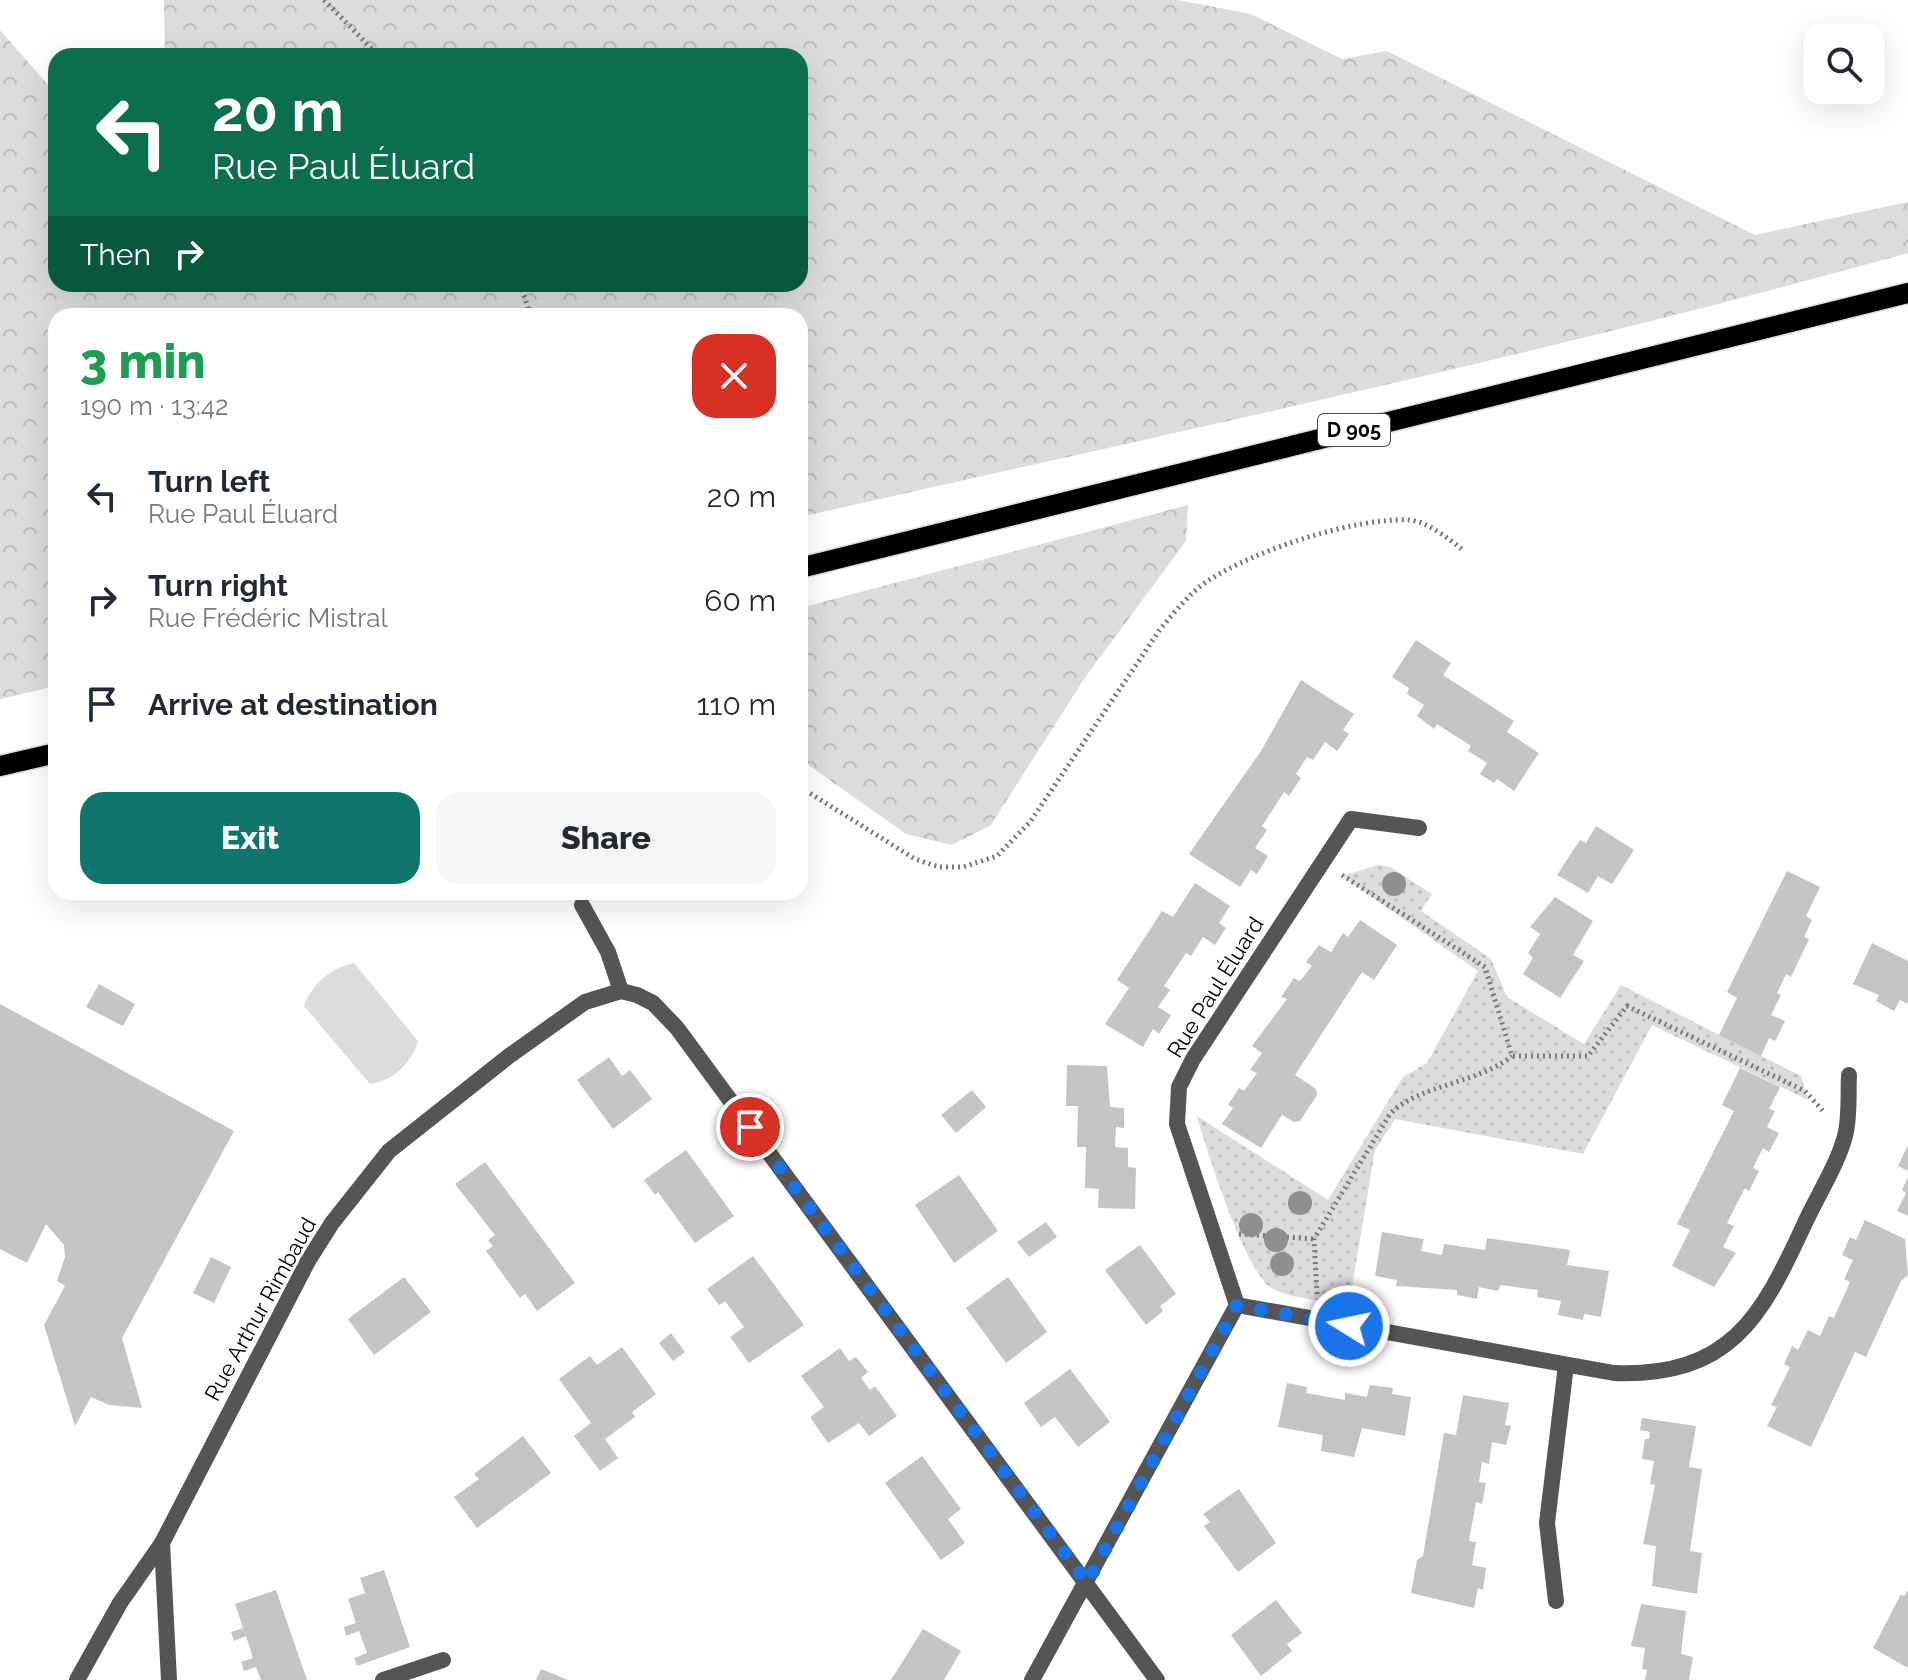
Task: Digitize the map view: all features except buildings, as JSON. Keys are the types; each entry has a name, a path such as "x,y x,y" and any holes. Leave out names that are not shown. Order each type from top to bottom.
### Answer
{"main road":[{"name":"D 905","path":"808,566 1908,293"},
{"path":"0,766 48,755"}],"street":[{"name":"Rue Paul Éluard","path":"1237,1305 1177,1124 1179,1087 1351,819 1419,828"},
{"path":"582,905 608,952 621,991 653,1003 677,1028 1157,1680"},
{"name":"Rue Arthur Rimbaud","path":"77,1680 120,1603 162,1543 308,1261 362,1183 389,1151 509,1056 585,1002 621,991"},
{"path":"1032,1680 1237,1305 1614,1373 1663,1370 1708,1355 1743,1330 1760,1313 1777,1284 1845,1135 1849,1075"},
{"path":"1556,1601 1547,1523 1566,1365"},
{"path":"162,1543 169,1680"},
{"path":"383,1680 443,1660"}],"path":[{"path":"324,0 371,48"},
{"path":"808,792 915,859 939,867 981,863 997,856 1030,822 1161,628 1182,603 1209,580 1318,533 1356,524 1413,520 1444,535 1463,550"},
{"path":"1321,862 1485,967 1512,1056"},
{"path":"1318,1320 1314,1239 1396,1108 1494,1070 1512,1056 1588,1056 1627,1006 1805,1091 1845,1135"},
{"path":"1213,1232 1314,1239"}],"green space":[{"path":"164,0 1178,0 1251,14 1342,59 1387,51 1755,235 1908,202 1908,253 1495,359 808,515 808,308 48,308 48,688 0,699 0,30 48,85 48,292 808,292 808,48 165,48"},
{"path":"1188,505 1186,541 1084,679 991,825 952,845 906,834 808,765 808,606"},
{"path":"1378,865 1390,867 1432,894 1421,911 1491,959 1507,997 1584,1044 1621,985 1801,1076 1808,1100 1652,1025 1583,1154 1395,1119 1375,1150 1349,1305 1297,1297 1270,1287 1249,1258 1238,1234 1197,1116 1328,1200 1403,1077 1427,1063 1478,971 1342,876"},
{"path":"354,963 418,1041 411,1057 400,1070 370,1084 304,1006 323,978 338,968"}],"route":[{"path":"750,1127 1087,1583 1237,1305 1349,1326"}]}
